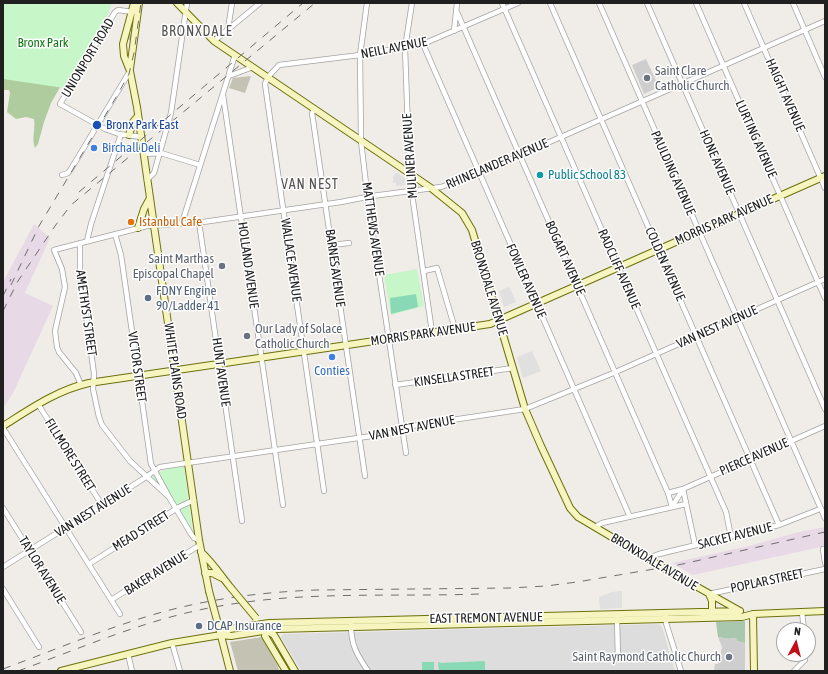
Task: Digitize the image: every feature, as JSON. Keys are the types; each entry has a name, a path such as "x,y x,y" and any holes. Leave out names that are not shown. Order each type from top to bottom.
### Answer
{"main road":[{"name":"WHITE PLAINS ROAD","path":"129,68 134,3"},
{"name":"WHITE PLAINS ROAD","path":"129,68 124,56 123,40 139,3"},
{"name":"BRONXDALE AVENUE","path":"177,3 214,41 431,188 462,213 469,225 525,409 570,508 576,515 740,611"},
{"name":"WHITE PLAINS ROAD","path":"131,29 134,13"},
{"name":"WHITE PLAINS ROAD","path":"129,40 129,68 144,154 201,552 230,671"},
{"path":"129,135 133,122 138,116"},
{"name":"MORRIS PARK AVENUE","path":"3,427 38,404 60,392 94,382 483,325 499,320 823,177"},
{"path":"138,228 144,209 150,198"},
{"path":"201,552 215,565 223,578 261,624 274,635 296,671"},
{"path":"205,573 212,573 223,578"},
{"path":"709,594 712,601 712,615"},
{"name":"EAST TREMONT AVENUE","path":"712,615 740,611 753,614"},
{"name":"EAST TREMONT AVENUE","path":"221,635 230,629 261,624 351,624 712,615 742,617 753,614 825,611"},
{"path":"753,614 754,671"},
{"name":"EAST TREMONT AVENUE","path":"61,671 86,668 128,654 172,643 221,635 231,636 267,630 351,624"},
{"path":"267,630 265,636 284,669"}],"street":[{"path":"147,180 153,175 171,113 187,3"},
{"path":"228,29 232,3"},
{"path":"214,41 260,3"},
{"name":"MATTHEWS AVENUE","path":"367,3 360,55 361,141 406,453"},
{"name":"MULINER AVENUE","path":"412,3 405,48 409,173 432,332"},
{"path":"454,31 457,3"},
{"name":"RADCLIFF AVENUE","path":"502,3 709,477 726,512 730,537"},
{"name":"NEILL AVENUE","path":"268,77 279,65 360,55 423,44 518,3"},
{"name":"COLDEN AVENUE","path":"550,3 779,525"},
{"name":"PAULDING AVENUE","path":"599,3 825,518"},
{"name":"HONE AVENUE","path":"647,3 825,409"},
{"name":"LURTING AVENUE","path":"696,3 825,298"},
{"name":"HAIGHT AVENUE","path":"744,3 823,177 825,188"},
{"path":"793,3 825,77"},
{"name":"UNIONPORT ROAD","path":"97,125 60,104 115,12 118,10 134,13"},
{"name":"BOGART AVENUE","path":"456,10 668,493 672,507"},
{"name":"RHINELANDER AVENUE","path":"80,385 77,375 59,352 57,347 55,331 65,287 62,269 54,250 154,225 199,222 446,186 479,173 825,21"},
{"name":"FOWLER AVENUE","path":"423,44 630,517"},
{"path":"182,223 235,55"},
{"path":"229,76 253,66"},
{"path":"62,175 68,173 71,169 129,68"},
{"name":"WALLACE AVENUE","path":"268,77 265,84 324,491"},
{"name":"HOLLAND AVENUE","path":"223,95 283,505"},
{"name":"BARNES AVENUE","path":"315,109 312,113 365,476"},
{"path":"97,125 121,134 141,137"},
{"path":"87,241 91,224 121,134"},
{"path":"144,154 160,152 200,165"},
{"name":"HUNT AVENUE","path":"199,222 242,521"},
{"name":"VICTOR STREET","path":"116,234 151,464 159,476 169,497"},
{"name":"AMETHYST STREET","path":"80,243 80,270 94,382"},
{"path":"332,245 349,243"},
{"path":"424,271 437,268 455,329"},
{"name":"VAN NEST AVENUE","path":"3,567 102,505 154,470 162,467 360,438 402,431 413,426 525,409 615,372 825,279"},
{"name":"KINSELLA STREET","path":"395,385 513,368"},
{"path":"94,382 93,389 102,425 128,459 169,497 191,534 200,542"},
{"name":"FILLMORE STREET","path":"38,404 102,505"},
{"name":"PIERCE AVENUE","path":"668,493 683,489 825,426"},
{"path":"3,427 120,614"},
{"path":"672,507 683,489"},
{"path":"683,489 696,545"},
{"name":"MEAD STREET","path":"89,564 176,509 194,500"},
{"path":"596,527 602,523 686,504"},
{"name":"TAYLOR AVENUE","path":"3,508 81,632"},
{"name":"SACKET AVENUE","path":"648,558 779,525 820,509"},
{"name":"BAKER AVENUE","path":"111,600 200,542"},
{"path":"823,549 825,563"},
{"name":"POPLAR STREET","path":"709,594 825,569"},
{"path":"3,589 39,647"},
{"path":"802,612 803,622"},
{"path":"666,616 681,671"},
{"path":"617,617 618,659"},
{"path":"351,624 351,636 354,648 368,671"},
{"path":"172,643 180,671"},
{"path":"128,654 132,671"},
{"path":"794,671 803,662"}],"shaded area":[{"path":"646,59 659,87 644,94 632,65"},
{"path":"251,76 245,93 229,88 233,78"},
{"path":"396,172 406,179 406,185 396,186 396,183 393,183 393,177"},
{"path":"34,224 50,238 25,293 53,306 13,393 3,408 3,282"},
{"path":"509,287 516,302 504,307 499,291"},
{"path":"532,351 541,371 523,378 517,357"},
{"path":"825,527 825,546 693,575 672,563 749,546 795,533"},
{"path":"622,591 622,608 600,609 599,597 612,592"},
{"path":"659,624 662,627 675,671 301,671 281,637 283,634"},
{"path":"262,637 278,666 279,671 238,671 230,642"},
{"path":"718,637 730,639 734,637 737,641 745,643 745,671 714,671 715,664 718,664 722,647"}],"green space":[{"name":"Bronx Park","path":"3,3 112,3 108,14 64,88 3,79"},
{"path":"86,3 63,82 51,103 38,144 35,148 33,141 34,119 26,117 16,119 7,112 10,93 9,90 3,90 3,51"},
{"path":"417,269 424,306 391,315 384,275"},
{"path":"416,294 418,307 391,314 390,298"},
{"path":"184,467 193,533 171,496 151,478 166,470"},
{"path":"745,621 745,643 737,641 736,638 730,639 718,637 716,622"},
{"path":"484,661 485,671 439,671 439,662"},
{"path":"422,662 434,662 434,670 422,671"}],"tunnel":[{"path":"129,40 131,29"}],"railway":[{"path":"11,285 39,226 129,74 134,53 141,3"},
{"path":"79,192 303,3"},
{"path":"3,311 18,281 71,205 315,3"},
{"path":"3,296 11,279"},
{"path":"3,669 145,617 184,606 222,599 278,592 316,590 510,588 546,586 678,565 825,532"},
{"path":"18,671 146,624 173,616 226,605 321,596 480,594"}],"place":[{"name":"Saint Clare Catholic Church","path":"647,78"},
{"name":"Bronx Park East","path":"97,125"},
{"name":"Birchall Deli","path":"94,148"},
{"name":"Public School 83","path":"540,175"},
{"name":"Istanbul Cafe","path":"131,222"},
{"name":"Saint Marthas Episcopal Chapel","path":"222,266"},
{"name":"FDNY Engine 90/Ladder 41","path":"148,298"},
{"name":"Our Lady of Solace Catholic Church","path":"247,336"},
{"name":"Conties","path":"332,357"},
{"name":"DCAP Insurance","path":"199,626"},
{"name":"Saint Raymond Catholic Church","path":"729,657"}],"district":[{"name":"BRONXDALE","path":"197,32"},
{"name":"VAN NEST","path":"310,185"}]}
